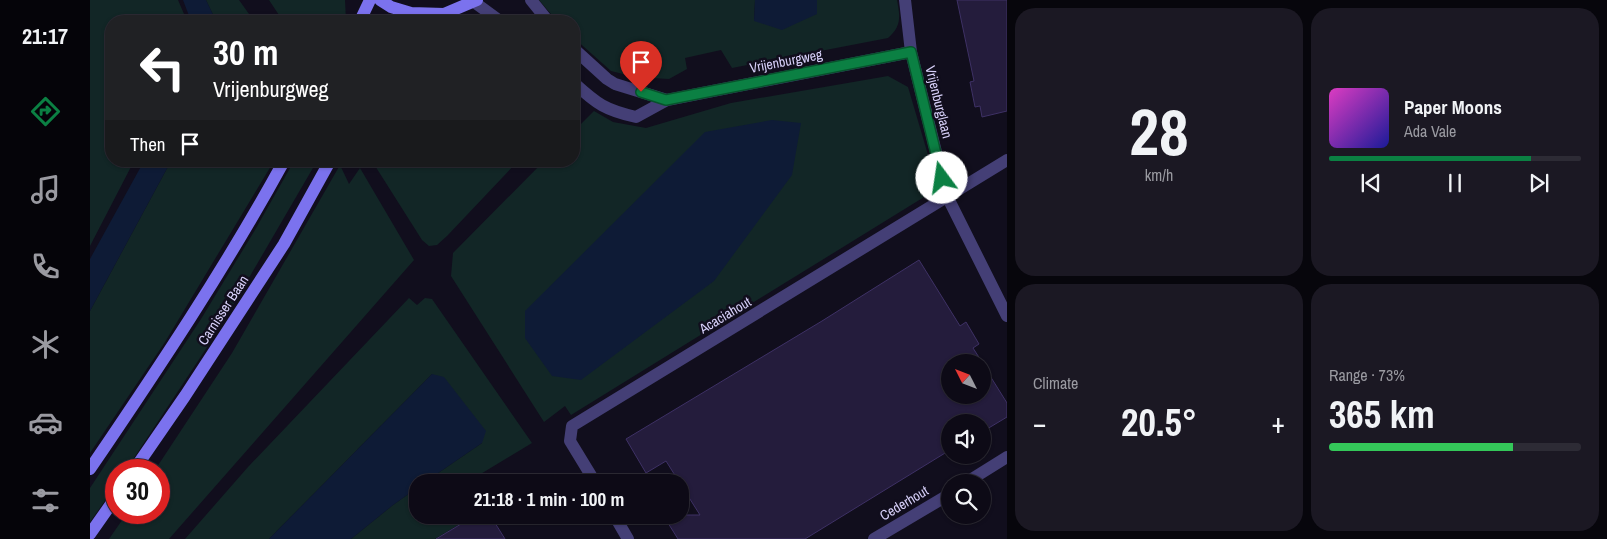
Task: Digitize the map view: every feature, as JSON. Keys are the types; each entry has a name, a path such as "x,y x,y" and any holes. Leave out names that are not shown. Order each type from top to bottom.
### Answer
{"main road":[{"path":"363,15 370,0"},
{"path":"380,0 405,15"},
{"path":"432,15 444,14 476,1"},
{"name":"Carnisser Baan","path":"90,469 155,374 255,214 281,167"},
{"name":"Carnisser Baan","path":"141,459 284,244 327,167"},
{"path":"90,534 105,513"}],"street":[{"path":"531,0 543,15"},
{"name":"Vrijenburglaan","path":"905,0 911,52 947,196 1007,316"},
{"path":"476,1 493,15"},
{"name":"Vrijenburgweg","path":"580,88 597,104 620,113 636,116 666,100 911,52"},
{"name":"Vrijenburgweg","path":"580,55 615,84 666,100"},
{"path":"947,196 1007,160"},
{"name":"Acaciahout","path":"590,474 570,441 572,426 947,196"},
{"path":"980,474 1007,457"},
{"name":"Cederhout","path":"874,539 941,499"},
{"path":"619,524 628,539"}],"green space":[{"path":"90,0 178,0 184,15 105,15 105,167 131,167 90,246"},
{"path":"206,0 239,0 250,15 213,15"},
{"path":"269,0 345,0 346,15 279,15"},
{"path":"539,0 755,0 754,21 817,14 817,0 897,0 899,21 893,34 888,38 732,68 721,50 685,58 687,69 669,79 635,77 611,71 580,43 580,15 552,15"},
{"path":"888,76 908,87 936,182 929,194 571,415 565,406 544,422 451,276 453,253 538,167 580,167 580,125 594,111 613,122 646,128 731,103"},
{"path":"168,167 270,167 165,342 90,453 90,311"},
{"path":"291,167 314,167 221,326 133,459 109,459 201,319"},
{"path":"339,167 341,167 349,184 360,168 414,260 169,539 109,539 119,524 170,524 170,459 162,459 232,353"},
{"path":"376,167 512,167 437,245 429,246 422,240"},
{"path":"409,298 417,305 425,298 432,299 532,443 481,474 437,474 482,443 432,374 269,539 185,539 248,467"},
{"path":"105,465 105,501 90,522 90,488"},
{"path":"409,494 409,524 460,524 435,539 351,539"}],"water":[{"path":"183,0 206,0 213,15 189,15"},
{"path":"755,0 817,0 817,14 782,30 754,21"},
{"path":"772,120 801,123 792,175 714,281 581,380 552,376 525,338 525,311 705,132"},
{"path":"141,167 168,167 90,311 90,259"},
{"path":"432,374 444,377 486,431 482,443 437,474 409,474 409,494 351,539 269,539"}],"building":[{"path":"957,0 1007,0 1007,111 982,117 980,106 975,107 970,82 974,81"},
{"path":"919,260 960,326 966,322 979,344 973,348 977,354 941,354 941,404 991,404 991,377 1007,403 1007,417 991,427 991,414 941,414 941,456 805,539 678,539 669,524 689,524 689,515 700,515 689,498 689,474 674,474 666,461 646,473 626,439"},
{"path":"461,524 496,524 505,539 436,539"}],"route":[{"path":"641,92 666,100 911,52 942,178"}]}
